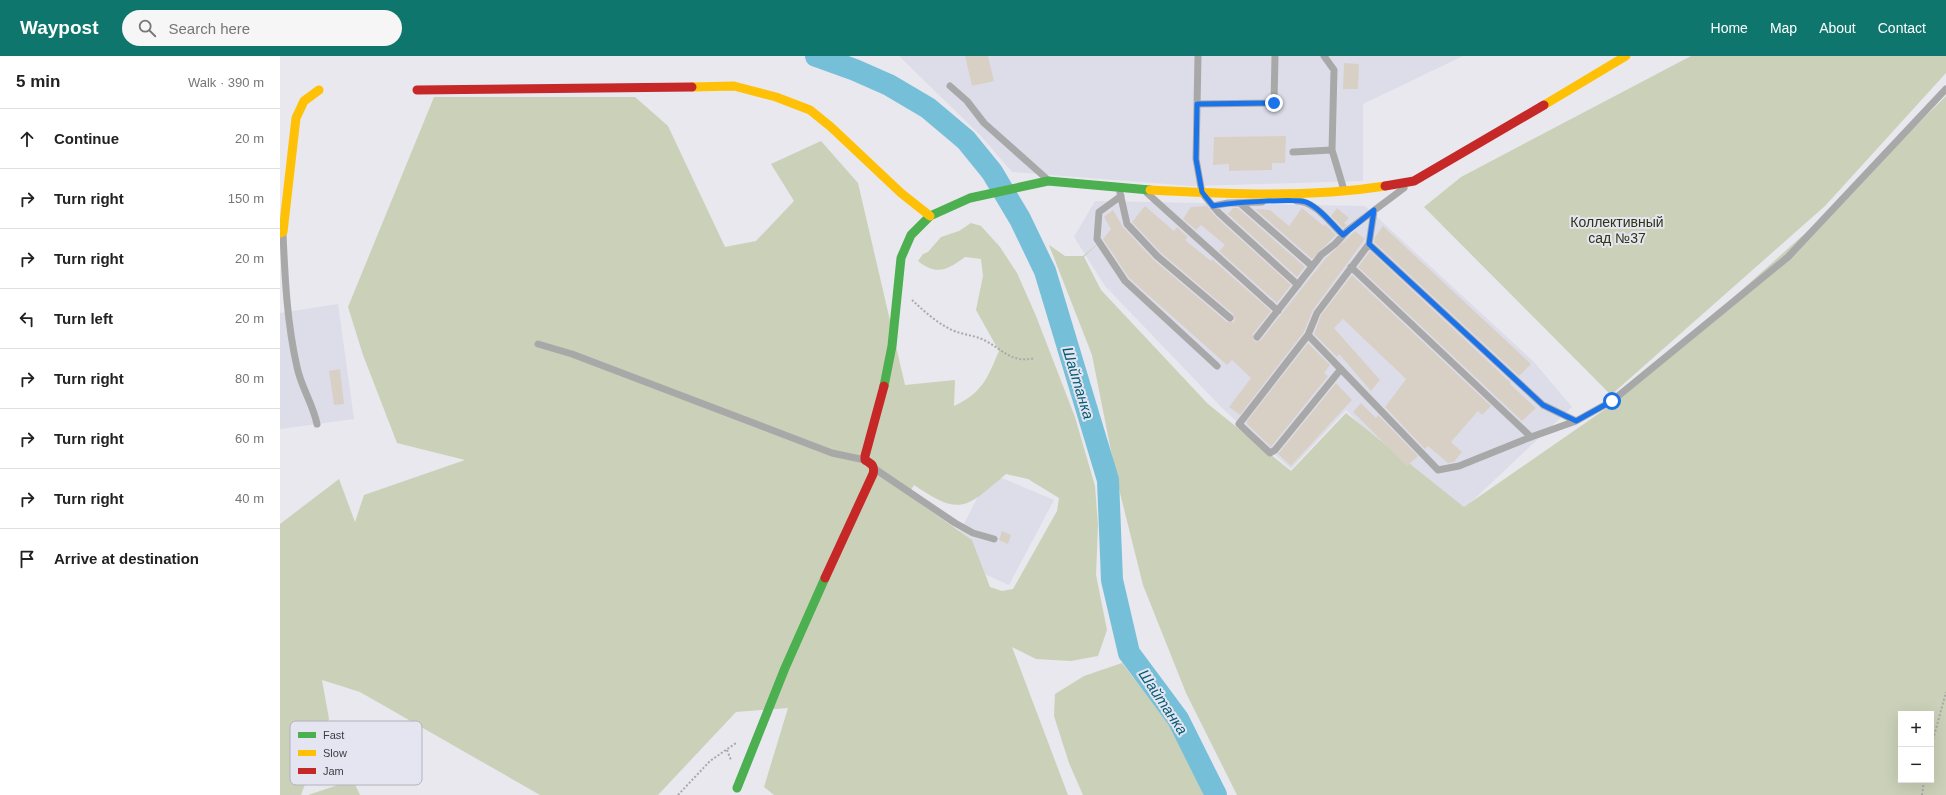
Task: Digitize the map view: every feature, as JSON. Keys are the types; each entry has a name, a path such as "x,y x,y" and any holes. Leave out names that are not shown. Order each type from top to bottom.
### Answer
{"street":[{"path":"735,791 784,668 874,469 872,464 865,460 892,346 902,258 911,235 930,216 970,198 1048,181 1120,192 1144,190 1202,192 1344,192 1414,181 1626,56"},
{"path":"417,90 734,86 776,97 810,110 831,126 901,193 930,216"},
{"path":"282,232 296,118 300,106 307,95 319,90"}],"lane":[{"path":"1198,56 1196,159 1202,192 1213,206 1298,284"},
{"path":"1197,104 1274,103 1275,56"},
{"path":"1324,56 1334,70 1332,150 1344,192"},
{"path":"950,86 967,101 984,123 1048,181"},
{"path":"1308,334 1438,470 1459,466 1576,421 1612,401 1788,257 1946,89"},
{"path":"1293,152 1332,150"},
{"path":"1257,338 1321,255 1374,210 1414,181"},
{"path":"1144,190 1278,311"},
{"path":"1120,192 1127,224 1157,256 1230,318"},
{"path":"1120,192 1099,212 1097,239 1125,281 1217,366"},
{"path":"1213,206 1228,203 1305,201 1317,210 1343,235"},
{"path":"1240,203 1312,266"},
{"path":"1341,370 1275,450 1270,452 1239,424 1308,334 1317,313 1369,244 1374,210"},
{"path":"282,232 288,318 299,374 311,402 317,424"},
{"path":"1369,244 1543,405 1576,421"},
{"path":"1351,267 1532,437"},
{"path":"538,344 572,354 832,453 865,460"},
{"path":"874,469 955,523 974,533 994,539"}],"path":[{"path":"910,299 941,324 956,332 984,340 1006,355 1017,358 1035,358"},
{"path":"1931,747 1946,692"},
{"path":"678,795 710,761 741,739"},
{"path":"1922,795 1924,783"}],"shaded area":[{"path":"899,56 1463,56 1363,104 1363,181 1192,186 1012,172 981,136"},
{"path":"1095,201 1365,206 1534,362 1572,407 1453,519 1346,410 1291,469 1224,410 1105,286 1074,237"},
{"path":"338,304 354,419 280,429 280,313"},
{"path":"990,473 1054,500 1009,585 947,557"}],"green space":[{"name":"Коллективный сад №37","path":"1691,56 1946,56 1946,73 1825,206 1611,395 1424,207 1461,177"},
{"path":"1946,96 1946,795 1237,795 1186,693 1143,585 1117,481 1092,355 1049,245 1065,256 1083,256 1102,240 1084,257 1101,290 1208,404 1291,471 1346,413 1464,507 1617,401 1829,212"},
{"path":"434,97 635,97 668,126 725,247 756,241 794,201 771,164 821,141 858,183 905,385 955,380 954,406 972,395 983,384 999,351 976,310 983,276 981,259 965,257 942,270 931,269 918,261 923,254 928,252 941,237 959,231 971,223 981,226 1000,247 1017,273 1036,316 1075,417 1095,486 1098,525 1096,575 1107,630 1098,656 1071,661 1036,659 1012,647 1068,795 774,795 764,787 788,708 736,712 658,795 540,795 422,727 422,721 411,721 360,692 322,680 329,719 328,721 290,721 290,785 305,785 301,795 280,795 280,524 339,479 355,522 364,495 465,460 397,443 363,355 348,307","holes":["1006,474 1028,479 1059,498 1057,511 1013,589 1002,591 990,587 972,540 908,495 914,485 943,502 953,505 963,504 972,501 981,495"]},
{"path":"1122,663 1176,733 1204,795 1083,795 1069,763 1054,716 1055,694 1084,676"},
{"path":"338,785 355,785 360,795 308,795"}],"building":[{"path":"965,56 988,56 994,81 972,86"},
{"path":"1344,63 1359,64 1358,89 1343,89"},
{"path":"1286,136 1285,163 1272,163 1272,170 1229,171 1229,164 1213,165 1214,137"},
{"path":"1145,206 1174,231 1177,227 1188,237 1185,240 1211,261 1212,259 1271,311 1253,334 1253,339 1256,342 1261,340 1325,259 1355,231 1365,239 1313,310 1304,332 1240,415 1229,407 1251,378 1232,360 1227,365 1129,278 1103,239 1111,229 1104,217 1113,210 1123,227 1154,260 1227,322 1234,322 1235,319 1233,314 1160,252 1132,222"},
{"path":"1207,206 1216,217 1291,285 1277,303 1219,251 1225,245 1201,225 1196,230 1183,219 1191,207"},
{"path":"1233,208 1238,208 1305,267 1297,277 1228,214"},
{"path":"1302,208 1324,226 1325,224 1336,235 1312,259 1255,209 1270,210 1289,226"},
{"path":"1337,208 1349,218 1344,223 1347,225 1343,228 1331,216"},
{"path":"1383,226 1531,364 1519,376 1374,242 1375,237"},
{"path":"1370,251 1536,408 1522,421 1358,267"},
{"path":"1352,275 1491,406 1482,415 1478,411 1451,442 1462,452 1454,462 1448,463 1428,446 1425,449 1385,407 1406,379 1343,319 1334,328 1380,380 1371,391 1339,354 1337,357 1314,334 1321,315"},
{"path":"1308,343 1330,365 1324,373 1328,376 1271,447 1247,424 1247,421"},
{"path":"340,369 344,404 334,405 329,371"},
{"path":"1336,383 1352,400 1291,466 1278,454"},
{"path":"1361,403 1376,418 1378,415 1418,456 1407,466 1353,412"},
{"path":"1002,531 1011,535 1008,544 999,540"}],"waterway":[{"name":"Шайтанка","path":"816,56 855,70 889,85 928,108 966,140 992,172 1020,219 1045,271 1108,480 1112,580 1129,653 1178,719 1216,795"}],"traffic: fast":[{"path":"884,386 892,346 901,258 911,235 930,216 970,198 1048,181 1150,190"},
{"path":"737,788 785,668 825,578"}],"traffic: slow":[{"path":"1544,105 1626,56"},
{"path":"692,87 734,86 776,97 810,110 831,127 901,193 930,216"},
{"path":"280,233 283,232 296,118 304,101 319,90"},
{"path":"1150,190 1238,194 1298,194 1356,190 1385,186"}],"traffic: jam":[{"path":"417,90 692,87"},
{"path":"1385,186 1414,181 1544,105"},
{"path":"825,578 874,471 871,464 865,460 865,456 884,386"}],"route":[{"path":"1274,103 1197,104 1196,159 1202,192 1213,206 1228,203 1305,201 1317,210 1343,235 1374,210 1369,244 1543,405 1576,421 1612,401"}]}
